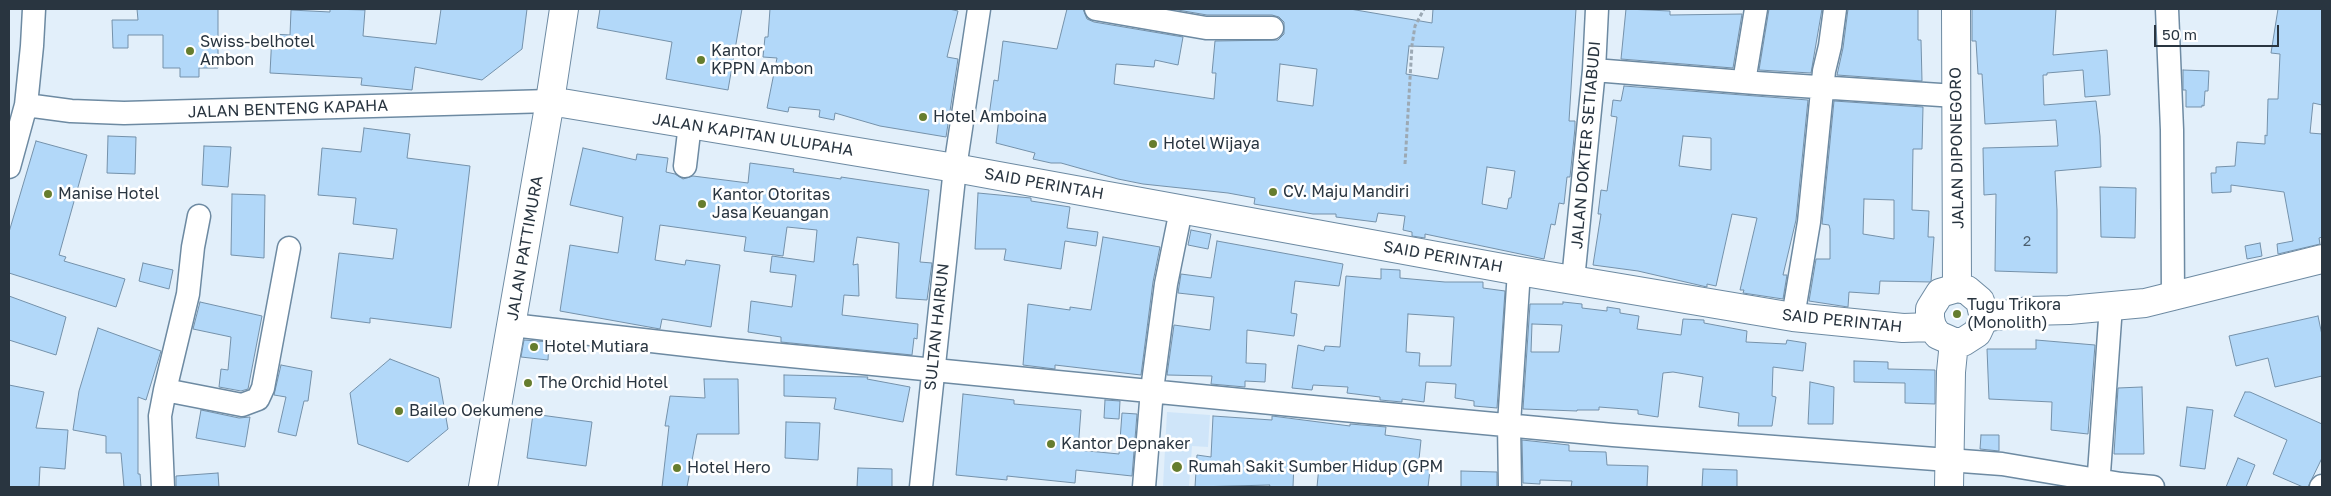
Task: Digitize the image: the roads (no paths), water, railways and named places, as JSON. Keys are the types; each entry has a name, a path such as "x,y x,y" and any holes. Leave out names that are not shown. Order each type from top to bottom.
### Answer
{"main road":[{"name":"JALAN PATTIMURA","path":"483,487 550,101 564,9"},
{"name":"JALAN DIPONEGORO","path":"1956,9 1957,288"},
{"name":"JALAN KAPITAN ULUPAHA","path":"550,101 955,168"},
{"name":"SAID PERINTAH","path":"955,168 1519,271 1793,316 1903,328 1943,335"},
{"path":"1984,318 2028,311 2146,303 2173,298 2322,259"},
{"path":"1943,335 1971,339 1982,326 1984,318 1983,309 1974,294 1957,288 1940,293 1934,300 1930,318 1943,335 1949,474"}],"street":[{"path":"9,167 26,105 32,54 34,9"},
{"name":"SULTAN HAIRUN","path":"921,487 955,168 978,9"},
{"path":"1096,9 1191,17 1206,28 1272,28"},
{"name":"JALAN DOKTER SETIABUDI","path":"1573,280 1594,70 1597,9"},
{"path":"1744,82 1756,9"},
{"path":"1793,316 1808,222 1822,88 1835,9"},
{"path":"2167,9 2172,130 2173,298"},
{"path":"1594,70 1822,88 1956,96"},
{"name":"JALAN BENTENG KAPAHA","path":"26,105 71,111 133,113 550,101"},
{"path":"685,166 690,124"},
{"path":"1144,487 1152,390 1166,284 1181,210"},
{"path":"163,487 160,416 188,294 193,247 199,216"},
{"path":"165,390 242,405 258,399 263,388 289,248"},
{"path":"1510,487 1509,424 1519,271"},
{"path":"2098,484 2111,306"},
{"path":"512,325 932,370 1509,424 1949,474 2002,464 2098,484 2153,487"}],"place":[{"name":"Swiss-belhotel Ambon","path":"190,51"},
{"name":"Kantor KPPN Ambon","path":"701,60"},
{"name":"Hotel Amboina","path":"923,117"},
{"name":"Hotel Wijaya","path":"1153,144"},
{"name":"CV. Maju Mandiri","path":"1273,192"},
{"name":"Manise Hotel","path":"48,194"},
{"name":"Kantor Otoritas Jasa Keuangan","path":"702,204"},
{"name":"Tugu Trikora (Monolith)","path":"1957,314"},
{"name":"Hotel Mutiara","path":"534,347"},
{"name":"The Orchid Hotel","path":"528,383"},
{"name":"Baileo Oekumene","path":"399,411"},
{"name":"Kantor Depnaker","path":"1051,444"},
{"name":"Rumah Sakit Sumber Hidup (GPM","path":"1177,467"},
{"name":"Hotel Hero","path":"677,468"}]}
